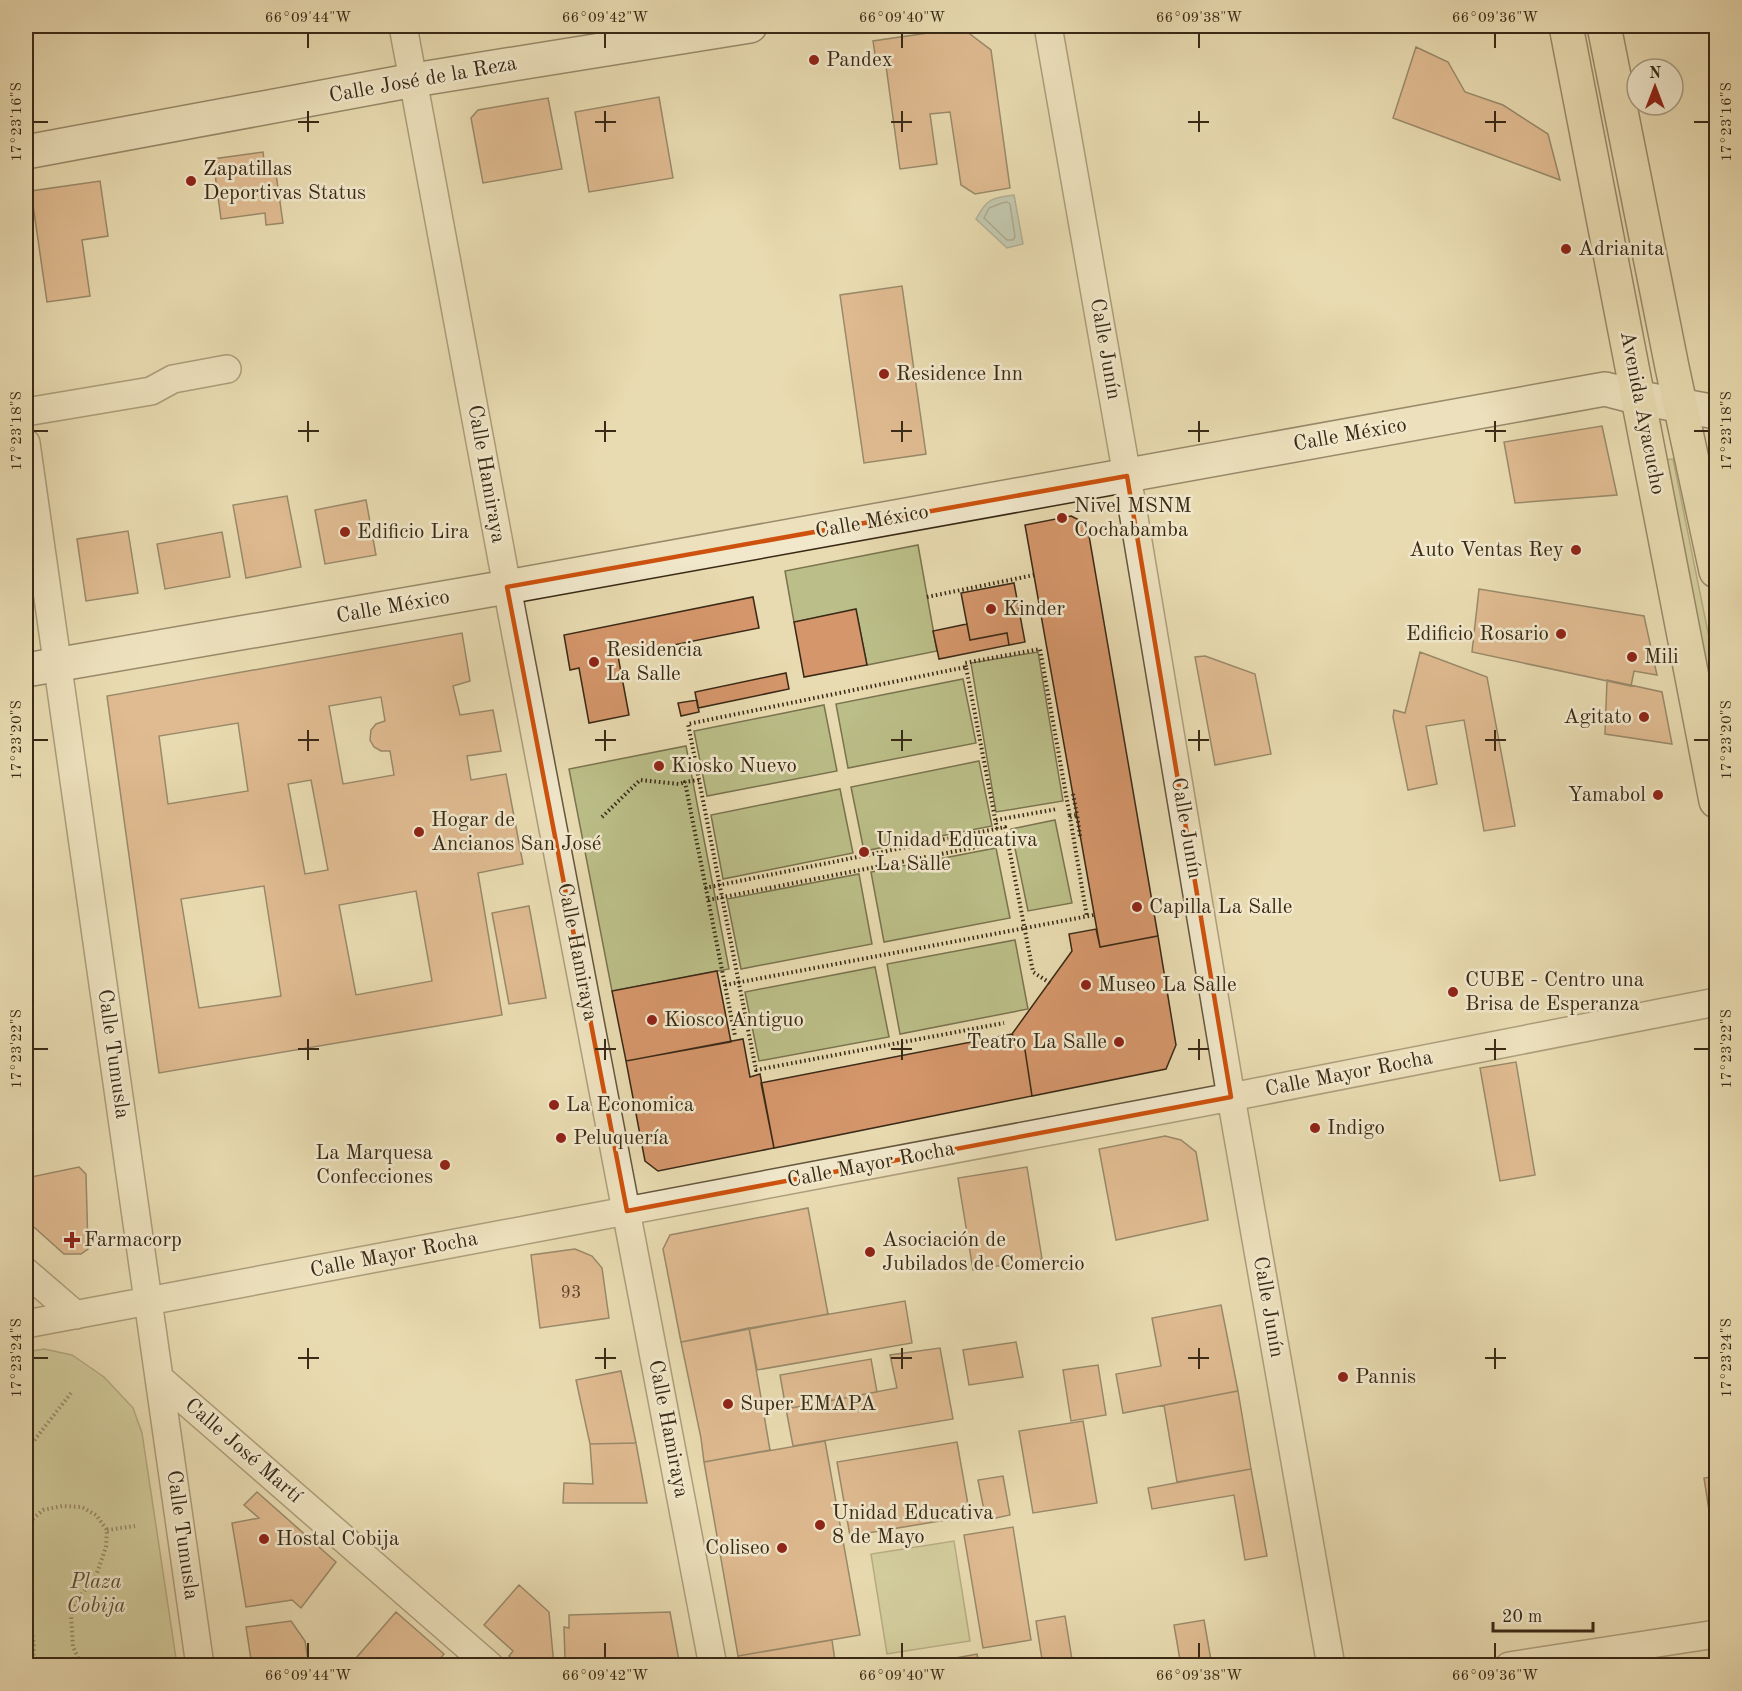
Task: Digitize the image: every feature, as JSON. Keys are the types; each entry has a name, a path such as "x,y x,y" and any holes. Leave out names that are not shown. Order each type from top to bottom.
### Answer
{"main road":[{"name":"Calle José de la Reza","path":"26,152 414,80 748,26"},
{"name":"Avenida Ayacucho","path":"1566,26 1640,398 1716,801"},
{"name":"Avenida Ayacucho","path":"1604,26 1672,367 1716,571"},
{"name":"Calle México","path":"26,670 507,587 1605,388 1640,398 1716,412"}],"street":[{"name":"Calle Hamiraya","path":"403,26 507,587 713,1665"},
{"name":"Calle Junín","path":"1048,26 1331,1665"},
{"path":"26,412 151,391 173,379 227,369"},
{"name":"Calle Tumusla","path":"26,443 200,1665"},
{"name":"Calle Mayor Rocha","path":"26,1324 1232,1097 1716,1002"},
{"path":"26,1272 76,1315"},
{"name":"Calle José Martí","path":"159,1378 490,1665"},
{"path":"1509,1665 1716,1634"}],"path":[{"path":"927,597 1034,576"},
{"path":"998,829 965,663 1040,650 1087,916"},
{"path":"966,667 688,724 756,1070 1004,1023"},
{"path":"602,818 640,780 679,784 699,780"},
{"path":"685,782 735,1036"},
{"path":"1073,794 1080,836"},
{"path":"996,820 1057,809"},
{"path":"1070,817 1077,815"},
{"path":"705,888 1005,827 1033,972 1050,983"},
{"path":"708,900 1008,841"},
{"path":"725,986 1094,915"},
{"path":"26,1451 71,1393"},
{"path":"26,1525 43,1510 62,1506 82,1507 96,1515 107,1530 106,1547 96,1576 81,1595 71,1615 73,1647 82,1665"},
{"path":"26,1513 32,1518"},
{"path":"107,1530 135,1526"},
{"path":"26,1618 34,1641 31,1665"}],"highlighted area":[{"path":"1127,476 1231,1097 627,1211 507,587"}],"green space":[{"path":"1673,459 1716,672 1716,719 1664,460"},
{"path":"918,545 937,651 867,665 856,610 794,622 785,571"},
{"path":"1038,652 1063,801 996,812 971,663"},
{"path":"963,679 976,743 848,768 836,704"},
{"path":"824,705 837,771 707,796 694,731"},
{"path":"686,746 729,969 612,991 569,769"},
{"path":"979,761 992,826 864,851 851,787"},
{"path":"840,789 853,853 723,879 711,815"},
{"path":"1055,820 1072,903 1028,911 1011,829"},
{"path":"996,848 1010,918 884,942 871,872"},
{"path":"859,874 872,944 741,969 727,899"},
{"path":"1015,940 1028,1009 900,1034 887,964"},
{"path":"875,967 889,1037 759,1061 745,992"},
{"name":"Plaza Cobija","path":"44,1349 72,1355 104,1377 133,1408 142,1433 177,1665 26,1665 26,1352"},
{"path":"954,1541 970,1641 887,1654 871,1554"}],"water":[{"path":"1014,195 1023,244 1007,248 976,219 983,207 990,201"}],"building":[{"path":"962,28 991,50 1010,188 975,194 961,185 950,112 930,114 937,164 900,169 886,66 877,67 873,41"},
{"path":"1416,47 1448,62 1465,92 1503,105 1548,134 1560,180 1393,118"},
{"path":"659,97 673,178 589,192 575,112"},
{"path":"548,98 562,169 483,183 471,118 478,110"},
{"path":"263,152 266,176 276,174 283,223 266,225 265,213 221,219 213,159"},
{"path":"100,181 108,236 82,240 90,296 47,302 31,191"},
{"path":"902,286 926,454 864,463 840,295"},
{"path":"1602,426 1617,495 1515,503 1504,442"},
{"path":"287,496 301,567 246,578 233,505"},
{"name":"Edificio Lira","path":"366,500 376,555 325,564 315,510"},
{"path":"1071,516 1087,524 1158,936 1100,947 1025,525"},
{"path":"128,531 138,593 86,601 77,539"},
{"path":"222,532 230,577 165,589 157,544"},
{"name":"Kinder","path":"1014,583 1025,642 1009,645 1007,633 970,640 961,593"},
{"name":"Edificio Rosario","path":"1479,589 1644,616 1657,675 1634,671 1631,686 1472,652"},
{"name":"Residencia La Salle","path":"753,597 759,628 618,656 629,715 589,723 579,668 570,670 564,635"},
{"path":"856,609 867,665 804,677 794,622"},
{"path":"967,624 970,640 1007,633 1009,645 939,659 933,631"},
{"name":"Hogar de Ancianos San José","path":"462,633 470,681 453,686 460,715 493,710 501,751 467,756 471,780 506,774 523,864 478,873 502,1015 159,1073 107,696","holes":["381,697 385,721 376,724 371,730 370,740 374,747 381,751 390,751 394,775 343,784 329,706","238,723 248,791 168,804 159,736","311,780 328,870 305,874 288,784","264,886 281,996 199,1008 181,899","416,891 432,981 356,995 339,905"]},
{"path":"1420,652 1487,677 1515,826 1484,831 1464,720 1426,726 1437,784 1408,790 1393,717 1394,710 1405,713"},
{"path":"1205,656 1255,674 1271,754 1215,765 1195,657"},
{"path":"786,673 789,689 698,708 695,692"},
{"path":"1607,680 1662,692 1672,744 1605,734"},
{"path":"697,700 699,712 681,716 678,703"},
{"path":"529,906 546,998 509,1004 492,913"},
{"path":"1096,929 1100,947 1158,936 1176,1045 1166,1069 1032,1096 1025,1050 1012,1034 1072,951 1069,934"},
{"path":"717,971 731,1042 626,1061 612,991"},
{"path":"1012,1034 1025,1050 1032,1096 774,1148 761,1083"},
{"path":"743,1039 750,1077 760,1074 774,1148 658,1171 645,1161 626,1061"},
{"path":"1516,1062 1535,1175 1500,1181 1480,1068"},
{"path":"1165,1136 1181,1140 1196,1152 1208,1220 1116,1240 1099,1149"},
{"path":"79,1167 86,1174 88,1249 81,1254 64,1254 26,1220 26,1178"},
{"path":"1027,1167 1042,1259 973,1270 958,1178"},
{"path":"808,1208 828,1314 681,1342 663,1249 670,1235"},
{"path":"575,1249 592,1256 602,1268 609,1318 540,1328 531,1255"},
{"path":"905,1301 912,1343 757,1370 749,1328"},
{"path":"1221,1305 1238,1391 1123,1413 1116,1374 1161,1366 1152,1318"},
{"name":"Super EMAPA","path":"749,1328 770,1450 704,1462 681,1342"},
{"path":"1016,1342 1023,1377 969,1385 963,1350"},
{"path":"940,1348 953,1419 793,1446 786,1409 897,1388 890,1355"},
{"path":"871,1359 877,1392 786,1409 780,1375"},
{"path":"1098,1365 1106,1415 1071,1421 1063,1370"},
{"path":"621,1371 636,1443 590,1444 576,1380"},
{"path":"1238,1391 1251,1469 1177,1482 1164,1405"},
{"path":"1083,1421 1097,1503 1033,1513 1019,1431"},
{"name":"Coliseo","path":"825,1441 860,1635 738,1656 704,1462"},
{"path":"957,1442 970,1516 850,1536 837,1462"},
{"path":"636,1443 647,1503 563,1503 564,1483 593,1484 590,1444"},
{"path":"1251,1469 1267,1556 1245,1560 1234,1495 1152,1509 1148,1488"},
{"path":"1003,1476 1010,1515 986,1520 978,1480"},
{"path":"1716,1476 1716,1555 1704,1478"},
{"path":"257,1492 336,1562 301,1608 292,1600 246,1607 232,1523 259,1518 244,1505"},
{"path":"1013,1527 1031,1640 983,1648 964,1535"},
{"path":"519,1585 549,1612 554,1666 519,1666 509,1656 513,1651 484,1625"},
{"path":"396,1612 444,1654 434,1666 349,1666"},
{"path":"670,1612 680,1666 571,1666 571,1659 565,1660 564,1627 569,1628 569,1615"},
{"path":"1065,1616 1073,1666 1043,1666 1036,1621"},
{"path":"1204,1620 1212,1666 1181,1666 1174,1625"},
{"path":"291,1621 305,1641 309,1666 252,1666 246,1627"},
{"path":"832,1640 835,1661 810,1666 740,1666 738,1656"},
{"path":"977,1654 979,1666 911,1666"},
{"path":"1035,1659 1036,1666 996,1666"}],"place":[{"name":"Pandex","path":"814,60"},
{"name":"Zapatillas Deportivas Status","path":"191,181"},
{"name":"Adrianita","path":"1566,249"},
{"name":"Residence Inn","path":"884,374"},
{"name":"Nivel MSNM Cochabamba","path":"1062,518"},
{"name":"Edificio Lira","path":"345,532"},
{"name":"Auto Ventas Rey","path":"1576,550"},
{"name":"Kinder","path":"991,609"},
{"name":"Edificio Rosario","path":"1561,634"},
{"name":"Mili","path":"1632,657"},
{"name":"Residencia La Salle","path":"594,662"},
{"name":"Agitato","path":"1644,717"},
{"name":"Kiosko Nuevo","path":"659,766"},
{"name":"Yamabol","path":"1658,795"},
{"name":"Hogar de Ancianos San José","path":"419,832"},
{"name":"Unidad Educativa La Salle","path":"864,852"},
{"name":"Capilla La Salle","path":"1137,907"},
{"name":"Museo La Salle","path":"1086,985"},
{"name":"CUBE - Centro una Brisa de Esperanza","path":"1453,992"},
{"name":"Kiosco Antiguo","path":"652,1020"},
{"name":"Teatro La Salle","path":"1119,1042"},
{"name":"La Economica","path":"554,1105"},
{"name":"Indigo","path":"1315,1128"},
{"name":"Peluquería","path":"561,1138"},
{"name":"La Marquesa Confecciones","path":"445,1165"},
{"name":"Farmacorp","path":"72,1240"},
{"name":"Asociación de Jubilados de Comercio","path":"870,1252"},
{"name":"Pannis","path":"1343,1377"},
{"name":"Super EMAPA","path":"728,1404"},
{"name":"Unidad Educativa 8 de Mayo","path":"820,1525"},
{"name":"Hostal Cobija","path":"264,1539"},
{"name":"Coliseo","path":"782,1548"}]}
